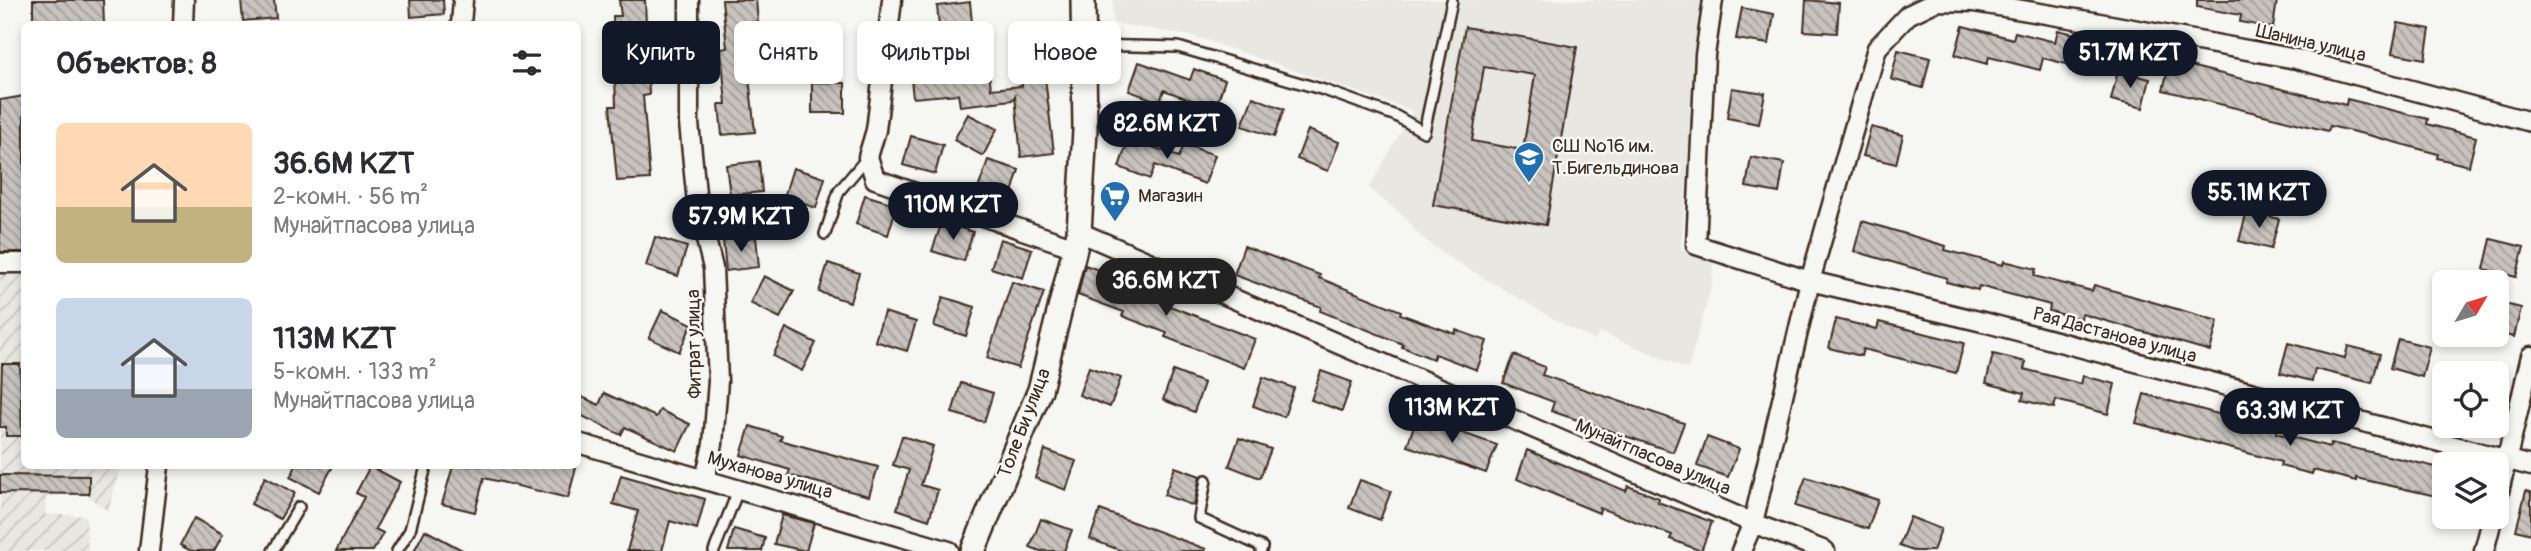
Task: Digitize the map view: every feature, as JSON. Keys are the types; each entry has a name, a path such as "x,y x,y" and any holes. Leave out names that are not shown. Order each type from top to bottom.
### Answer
{"street":[{"path":"183,21 184,0"},
{"path":"461,21 463,0"},
{"name":"Фитрат улица","path":"689,0 690,123 696,203 713,268 718,381 713,444 705,479"},
{"path":"868,157 876,130 892,0"},
{"name":"Толе Би улица","path":"1083,0 1083,21"},
{"name":"Рая Дастанова улица","path":"1713,0 1705,55 1696,245 1810,281 1987,323 2478,452"},
{"name":"Шанина улица","path":"1741,551 1753,523 1810,281 1877,48 1908,15 1937,1 1988,4 2296,59 2531,122"},
{"name":"Толе Би улица","path":"973,551 1040,390 1077,240 1085,130 1084,84"},
{"name":"Мунайтпасова улица","path":"868,157 875,179 1077,240 1825,551"},
{"path":"0,263 21,263"},
{"path":"2509,455 2531,356"},
{"name":"Муханова улица","path":"581,444 949,551"},
{"name":"Рая Дастанова улица","path":"2509,460 2531,466"},
{"path":"149,551 159,469"},
{"path":"2484,551 2490,529"}],"lane":[{"path":"1121,45 1178,47 1324,90 1396,116 1424,132 1452,1"},
{"path":"825,234 839,191 868,157"},
{"path":"397,551 410,530 425,469"},
{"path":"1206,480 1199,518 1262,547 1261,551"},
{"path":"714,551 739,488"},
{"path":"273,551 299,507"}],"shaded area":[{"name":"СШ №16 им. Т.Бигельдинова","path":"1113,0 1701,0 1681,249 1713,260 1712,284 1688,369 1600,332 1595,340 1568,327 1445,255 1419,235 1406,218 1369,188 1413,111 1197,37 1113,21"},
{"path":"21,272 21,469 120,469 108,511 80,491 46,497 45,514 86,516 88,551 0,551 0,273"}],"building":[{"path":"33,0 103,0 104,21 33,21"},
{"path":"241,0 274,0 276,18 243,21"},
{"path":"410,0 443,0 444,14 411,17"},
{"path":"619,0 645,0 646,21 613,21 613,16 621,16"},
{"path":"722,0 756,0 758,21 734,21 734,84 750,84 755,132 722,135 719,104 726,104 721,49 727,48"},
{"path":"1806,0 1839,3 1837,33 1804,31"},
{"path":"2197,0 2277,0 2273,28 2240,22 2241,15 2197,7"},
{"path":"970,2 972,21 938,21 937,6"},
{"path":"1742,8 1774,14 1769,44 1736,39"},
{"path":"2398,23 2430,29 2425,59 2392,53"},
{"path":"1963,26 2013,39 2015,32 2055,42 2058,30 2090,38 2082,68 2043,58 2040,70 1989,57 1987,64 1955,55"},
{"path":"1465,27 1577,47 1546,225 1433,205","holes":["1484,67 1535,75 1523,150 1472,141"]},
{"path":"1898,50 1930,58 1923,88 1891,79"},
{"path":"2170,61 2346,105 2347,99 2428,119 2427,124 2476,137 2469,166 2437,158 2438,154 2372,136 2330,126 2328,131 2163,90"},
{"path":"1139,62 1190,80 1194,69 1225,80 1215,109 1164,90 1160,102 1129,91"},
{"path":"2118,71 2150,79 2143,108 2111,100"},
{"path":"845,83 845,113 812,113 812,84"},
{"path":"615,84 649,84 649,95 643,96 650,179 617,181 610,106 616,106"},
{"path":"912,84 990,84 991,89 1046,84 1054,153 1021,157 1015,96 1012,100 960,106 958,94 913,98"},
{"path":"1732,88 1765,93 1759,124 1727,118"},
{"path":"21,96 21,252 0,252 0,100"},
{"path":"1253,97 1284,109 1274,137 1242,126"},
{"path":"968,114 997,129 983,156 954,140"},
{"path":"1871,127 1903,135 1896,164 1863,156"},
{"path":"1308,130 1339,142 1328,171 1297,159"},
{"path":"911,136 943,145 935,174 903,165"},
{"path":"1129,138 1179,157 1184,144 1215,155 1205,184 1155,165 1150,179 1119,167"},
{"path":"1751,157 1784,163 1779,193 1746,187"},
{"path":"988,160 1019,170 1010,199 978,189"},
{"path":"759,161 762,192 730,195 726,165"},
{"path":"793,168 825,178 816,208 784,197"},
{"path":"865,195 897,205 888,235 856,224"},
{"path":"2247,211 2279,219 2271,249 2239,241"},
{"path":"1862,221 1946,246 1945,250 2003,265 2004,261 2036,269 2034,276 2092,291 2094,285 2218,321 2210,351 2082,314 2081,319 2049,311 2050,305 1979,286 1978,290 1946,282 1947,278 1854,251"},
{"path":"942,222 973,232 964,261 932,251"},
{"path":"655,237 687,247 678,276 646,266"},
{"path":"756,237 759,267 726,271 723,240"},
{"path":"1000,239 1032,249 1023,278 991,268"},
{"path":"2491,239 2524,247 2516,277 2510,276 2510,270 2484,269"},
{"path":"1244,246 1320,275 1319,278 1401,311 1400,314 1455,334 1456,330 1487,341 1477,370 1435,354 1433,359 1402,347 1403,344 1320,311 1321,307 1234,275"},
{"path":"828,263 859,273 850,302 819,292"},
{"path":"1085,265 1115,276 1113,281 1164,299 1162,303 1255,339 1244,368 1165,337 1167,333 1122,316 1124,312 1078,295"},
{"path":"764,276 794,291 780,318 750,303"},
{"path":"1012,282 1044,292 1018,368 987,358"},
{"path":"943,297 975,307 966,336 934,326"},
{"path":"2510,305 2521,308 2514,337 2510,336"},
{"path":"662,310 692,324 679,352 649,338"},
{"path":"884,312 916,322 907,351 875,341"},
{"path":"1836,319 1877,329 1879,322 1964,343 1956,373 1863,349 1861,356 1829,348"},
{"path":"786,328 816,343 802,371 773,356"},
{"path":"2398,339 2430,347 2422,377 2390,368"},
{"path":"2288,343 2345,358 2348,346 2380,354 2372,383 2315,369 2312,381 2280,373"},
{"path":"1993,354 2026,362 2024,369 2081,384 2083,376 2115,384 2108,414 2056,400 2054,408 2022,400 2024,393 1986,383"},
{"path":"1514,355 1545,367 1542,375 1684,423 1673,452 1551,411 1554,402 1503,383"},
{"path":"2,364 20,364 21,436 6,436 6,427 0,427"},
{"path":"1089,367 1121,378 1110,407 1079,395"},
{"path":"1173,371 1204,383 1194,412 1163,400"},
{"path":"1321,371 1352,382 1342,411 1311,400"},
{"path":"1263,377 1294,388 1284,417 1253,406"},
{"path":"961,383 993,393 984,422 952,413"},
{"path":"604,393 656,417 660,410 690,424 677,451 625,427 621,435 581,415 581,396 599,405"},
{"path":"2144,394 2330,447 2331,443 2432,466 2432,495 2313,470 2312,474 2280,466 2281,462 2136,423"},
{"path":"1417,417 1497,445 1486,473 1407,446"},
{"path":"750,426 782,436 780,440 878,467 869,496 788,475 790,470 741,455"},
{"path":"902,436 933,446 921,485 938,490 929,520 897,509 909,470 893,465"},
{"path":"1707,437 1739,449 1728,477 1697,466"},
{"path":"1239,438 1271,449 1260,478 1229,466"},
{"path":"1045,450 1076,461 1066,490 1035,478"},
{"path":"1527,450 1626,491 1628,486 1659,498 1658,502 1712,522 1701,551 1670,539 1672,535 1600,508 1599,513 1517,479"},
{"path":"1175,467 1200,476 1194,506 1164,495"},
{"path":"294,469 331,469 319,492 290,477"},
{"path":"368,469 376,469 400,482 375,529 383,533 373,551 336,551 364,497 356,493"},
{"path":"452,469 576,469 568,498 484,478 475,512 442,504"},
{"path":"0,475 89,476 89,494 0,493"},
{"path":"621,475 705,499 697,529 670,521 662,551 627,551 638,511 613,504"},
{"path":"265,477 295,493 280,519 251,504"},
{"path":"1806,477 1878,500 1868,529 1795,506"},
{"path":"1360,480 1391,491 1380,520 1349,508"},
{"path":"2526,491 2531,492 2531,534 2516,530"},
{"path":"1100,510 1206,549 1122,551 1090,539"},
{"path":"782,515 814,523 806,551 774,544"},
{"path":"1910,517 1941,529 1933,551 1913,551 1899,546"},
{"path":"194,518 223,534 214,551 191,551 180,545"},
{"path":"1041,519 1072,530 1064,551 1040,551 1030,547"},
{"path":"734,529 765,538 762,551 728,551"},
{"path":"425,530 464,551 414,551"}],"place":[{"name":"СШ №16 им. Т.Бигельдинова","path":"1529,184"},
{"name":"Магазин","path":"1115,223"}]}
